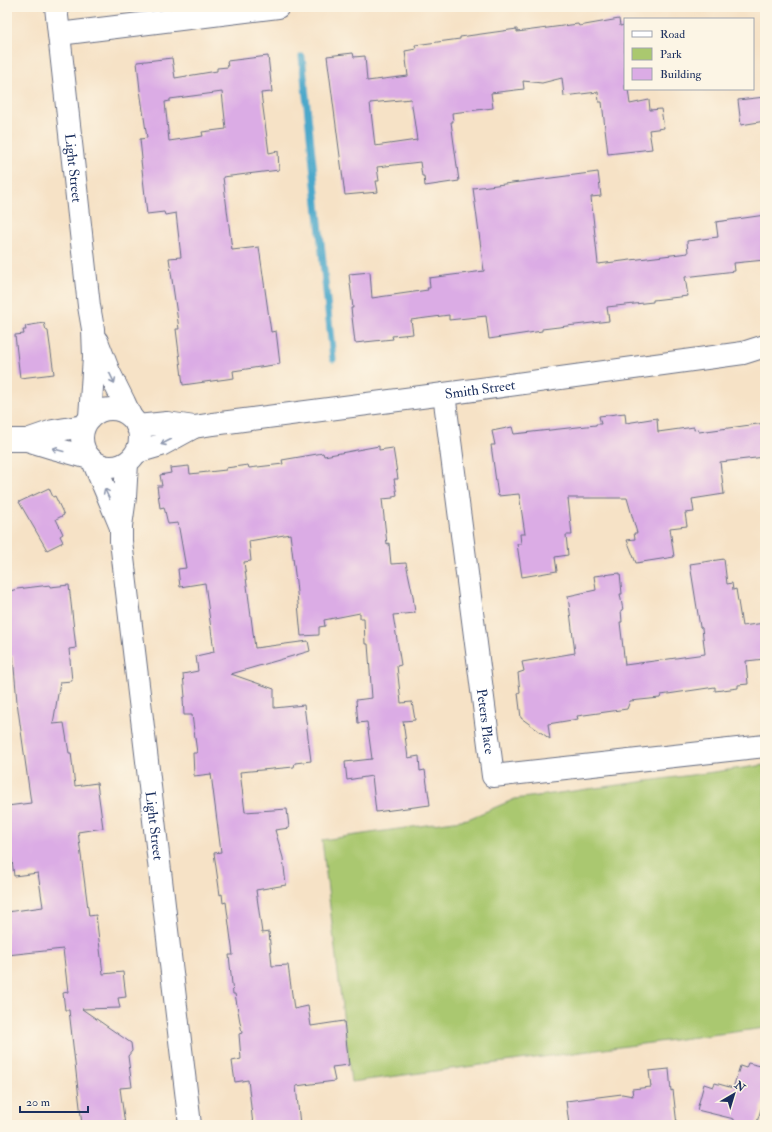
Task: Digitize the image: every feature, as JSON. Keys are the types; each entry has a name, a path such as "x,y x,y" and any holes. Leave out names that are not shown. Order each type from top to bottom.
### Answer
{"street":[{"name":"Light Street","path":"56,7 88,306 93,329 110,372 133,420"},
{"path":"59,34 278,7"},
{"name":"Light Street","path":"87,421 94,357 93,329"},
{"name":"Smith Street","path":"133,420 194,427 743,353 765,346"},
{"name":"Peters Place","path":"444,394 493,776 765,746"},
{"path":"17,440 53,448 91,460 100,466 109,468 118,467 132,457 140,443 140,434 133,420 122,411 105,409 97,412 87,421 81,434 81,442 84,451 91,460"},
{"path":"17,440 87,421"},
{"name":"Smith Street","path":"132,457 161,445 194,427"},
{"name":"Light Street","path":"132,457 120,526 121,541 190,1125"},
{"name":"Light Street","path":"91,460 120,526"}],"green space":[{"path":"765,765 765,1028 351,1082 322,840 468,819 515,799"}],"building":[{"path":"619,19 620,26 624,25 624,90 628,90 630,104 649,100 650,110 661,109 664,128 649,130 652,149 608,154 602,102 599,102 598,92 564,96 562,78 542,83 523,81 524,89 491,93 493,108 452,113 453,122 451,122 459,181 425,186 420,162 377,167 379,181 376,181 378,192 345,195 327,56 353,53 354,57 365,56 367,81 408,76 405,51 416,49 415,45 517,29 517,32 578,24 579,26","holes":["411,99 417,140 375,146 370,103"]},
{"path":"268,56 272,92 261,93 269,153 278,151 279,170 223,177 232,250 259,247 271,332 276,331 280,364 233,371 234,378 183,385 176,329 179,329 169,258 181,257 176,213 165,215 164,212 147,214 140,139 147,138 137,62 172,58 175,78 217,71 217,68 228,67 227,61","holes":["222,92 226,129 202,132 203,136 169,141 165,102 170,101 170,99"]},
{"path":"765,97 765,121 741,125 738,100"},
{"path":"598,172 601,196 591,197 598,264 688,253 687,241 718,237 716,222 765,215 765,260 734,263 735,271 685,277 688,296 653,300 653,302 607,307 609,321 542,329 542,331 489,339 486,316 449,320 449,315 411,320 413,334 392,336 393,339 355,343 349,274 370,272 372,298 428,290 427,288 430,288 429,278 484,271 473,188"},
{"path":"44,323 46,330 48,331 54,374 20,378 15,335 24,334 23,330 26,330 25,326"},
{"path":"625,413 626,423 657,418 658,432 694,427 694,430 698,429 699,432 765,423 765,457 720,462 724,494 692,499 694,512 685,513 687,526 670,528 674,557 636,563 627,540 635,539 634,533 637,533 627,498 568,498 572,535 566,535 568,555 555,557 557,571 522,577 517,544 521,544 520,534 525,534 519,494 498,496 491,445 495,445 492,431 512,427 514,434 596,425 601,424 599,416"},
{"path":"379,446 379,450 393,448 398,479 394,479 397,495 393,496 393,498 382,499 387,544 389,543 391,564 406,563 415,613 393,615 401,665 397,666 401,703 412,702 415,720 403,721 408,758 419,756 420,771 425,770 430,805 376,812 372,776 347,780 345,762 372,759 367,722 358,723 356,700 372,698 368,644 365,644 364,618 360,618 360,613 324,620 325,626 319,627 319,635 301,636 290,534 249,541 251,561 244,562 255,648 308,641 310,651 231,674 274,689 274,708 304,705 311,761 295,763 294,767 240,772 245,812 287,809 289,828 275,830 283,858 286,885 256,890 262,933 269,932 272,966 288,965 294,1009 308,1006 311,1026 344,1021 349,1065 332,1067 335,1081 296,1086 300,1125 253,1125 248,1080 235,1082 232,1061 241,1059 239,1034 242,1033 235,994 233,994 229,955 233,955 226,902 223,903 222,894 220,895 214,853 221,852 211,774 194,776 193,753 197,753 192,715 184,715 183,698 185,697 183,674 198,671 196,656 214,652 205,583 180,587 178,569 186,568 178,523 168,524 164,507 160,508 157,486 162,486 160,475 171,473 170,468 189,466 190,474 226,470 226,468 248,465 249,468 283,464 282,460 323,453 324,456"},
{"path":"49,488 53,497 55,496 64,515 56,519 63,534 60,536 63,542 47,550 19,502"},
{"path":"724,559 727,584 732,583 733,590 736,589 742,626 765,623 765,659 746,661 748,684 738,685 738,688 715,691 715,687 661,695 660,698 630,701 627,709 577,716 578,719 548,724 550,739 521,718 518,693 520,692 518,673 524,671 522,662 575,653 568,596 596,590 594,576 620,573 622,594 620,594 623,610 621,610 622,622 620,622 625,665 705,654 702,628 700,627 690,564"},
{"path":"50,585 50,587 69,585 76,648 69,649 72,681 60,682 53,724 64,723 69,753 71,753 75,786 97,783 103,828 78,832 89,916 96,915 103,974 123,972 126,997 118,998 120,1008 82,1009 131,1043 132,1051 128,1056 132,1087 120,1088 125,1125 82,1125 69,1010 65,1010 63,993 68,992 63,949 7,955 7,912 43,907 38,873 14,876 11,852 7,852 7,806 31,803 17,702 13,656 9,656 7,637 7,592 17,589"},
{"path":"748,1063 765,1067 765,1097 756,1125 746,1125 734,1122 734,1119 697,1110 704,1084 713,1087 715,1083 733,1088 740,1066 746,1068"},
{"path":"669,1069 677,1125 569,1125 566,1101 622,1094 633,1096 632,1089 651,1087 649,1071"}],"waterway":[{"path":"302,57 333,359"}]}
